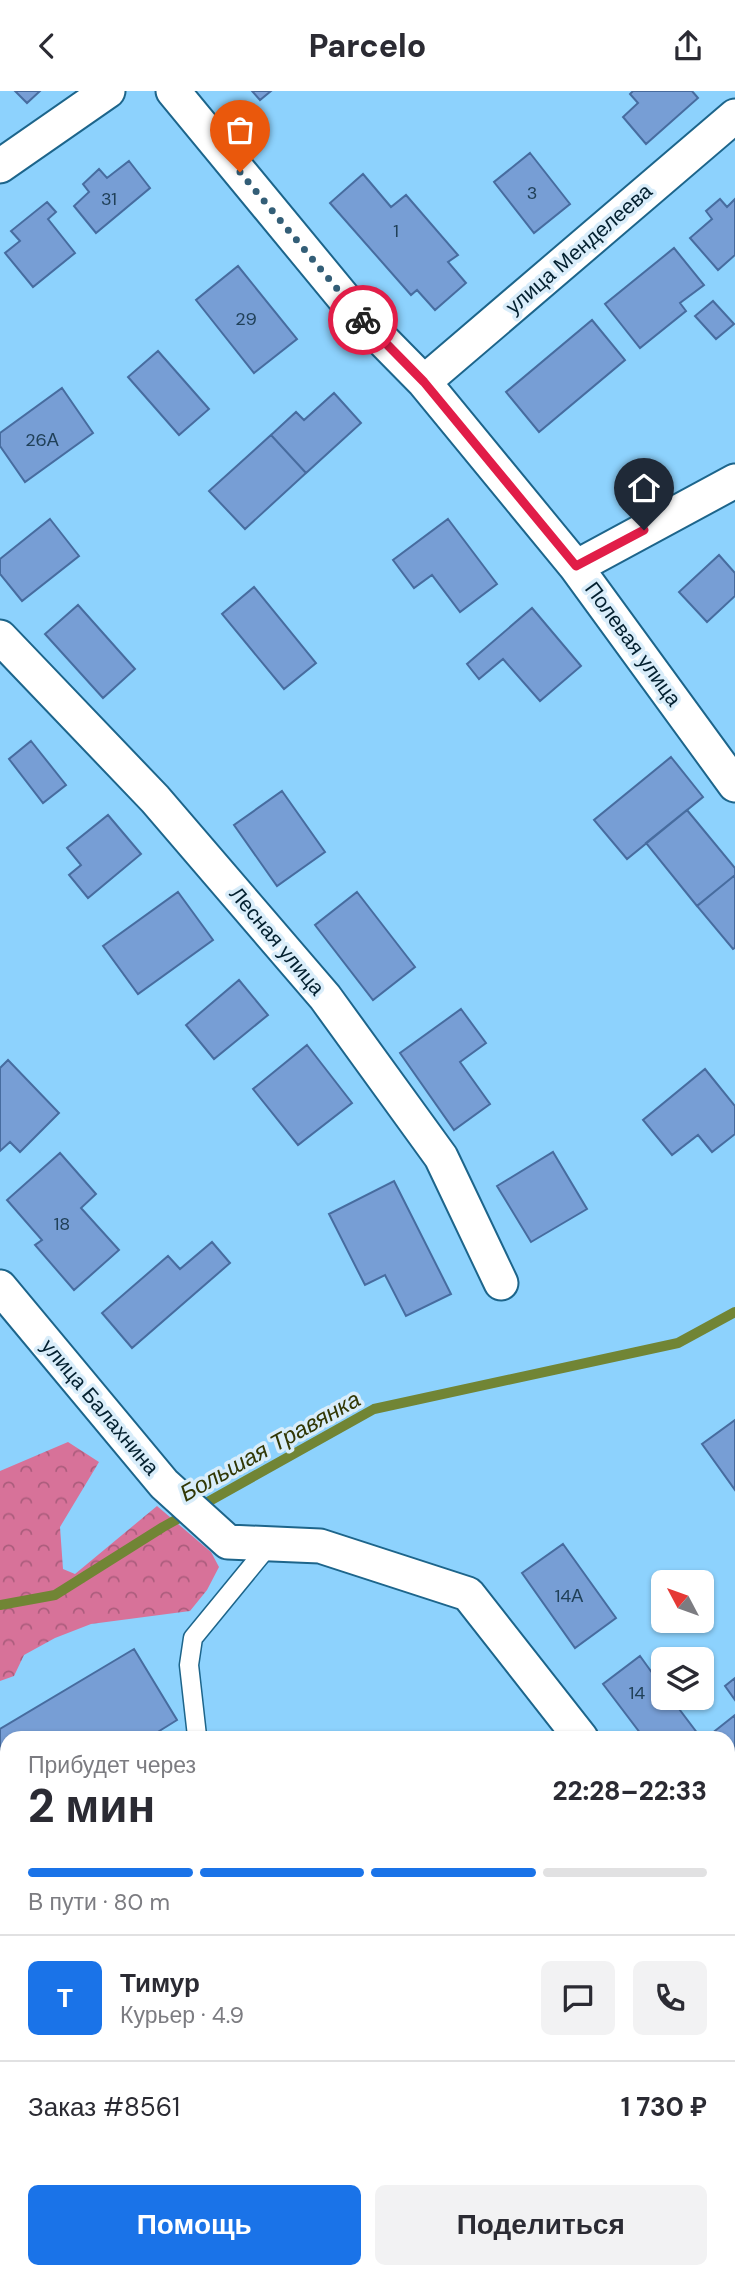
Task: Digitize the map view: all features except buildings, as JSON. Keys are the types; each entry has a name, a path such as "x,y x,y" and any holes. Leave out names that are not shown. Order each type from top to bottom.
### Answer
{"street":[{"path":"0,166 108,91"},
{"name":"Полевая улица","path":"173,91 357,314 424,382 576,566 735,785"},
{"name":"улица Менделеева","path":"424,382 735,116"},
{"path":"576,566 735,481"},
{"name":"Лесная улица","path":"0,637 155,799 325,996 441,1157 501,1283"},
{"name":"улица Балахнина","path":"0,1287 164,1484 228,1542 320,1546 468,1594 576,1731"}],"lane":[{"path":"196,1731 189,1665 193,1638 270,1544"}],"green space":[{"path":"68,1442 99,1462 60,1527 63,1569 75,1574 157,1506 211,1552 219,1567 207,1590 190,1611 91,1624 55,1638 24,1655 14,1676 0,1681 0,1471"}],"waterway":[{"name":"Большая Травянка","path":"0,1605 55,1595 163,1527 374,1409 678,1343 735,1312"}],"way so far":[{"path":"240,172 363,320"}],"route":[{"path":"363,320 424,382 576,566 644,530"}]}
